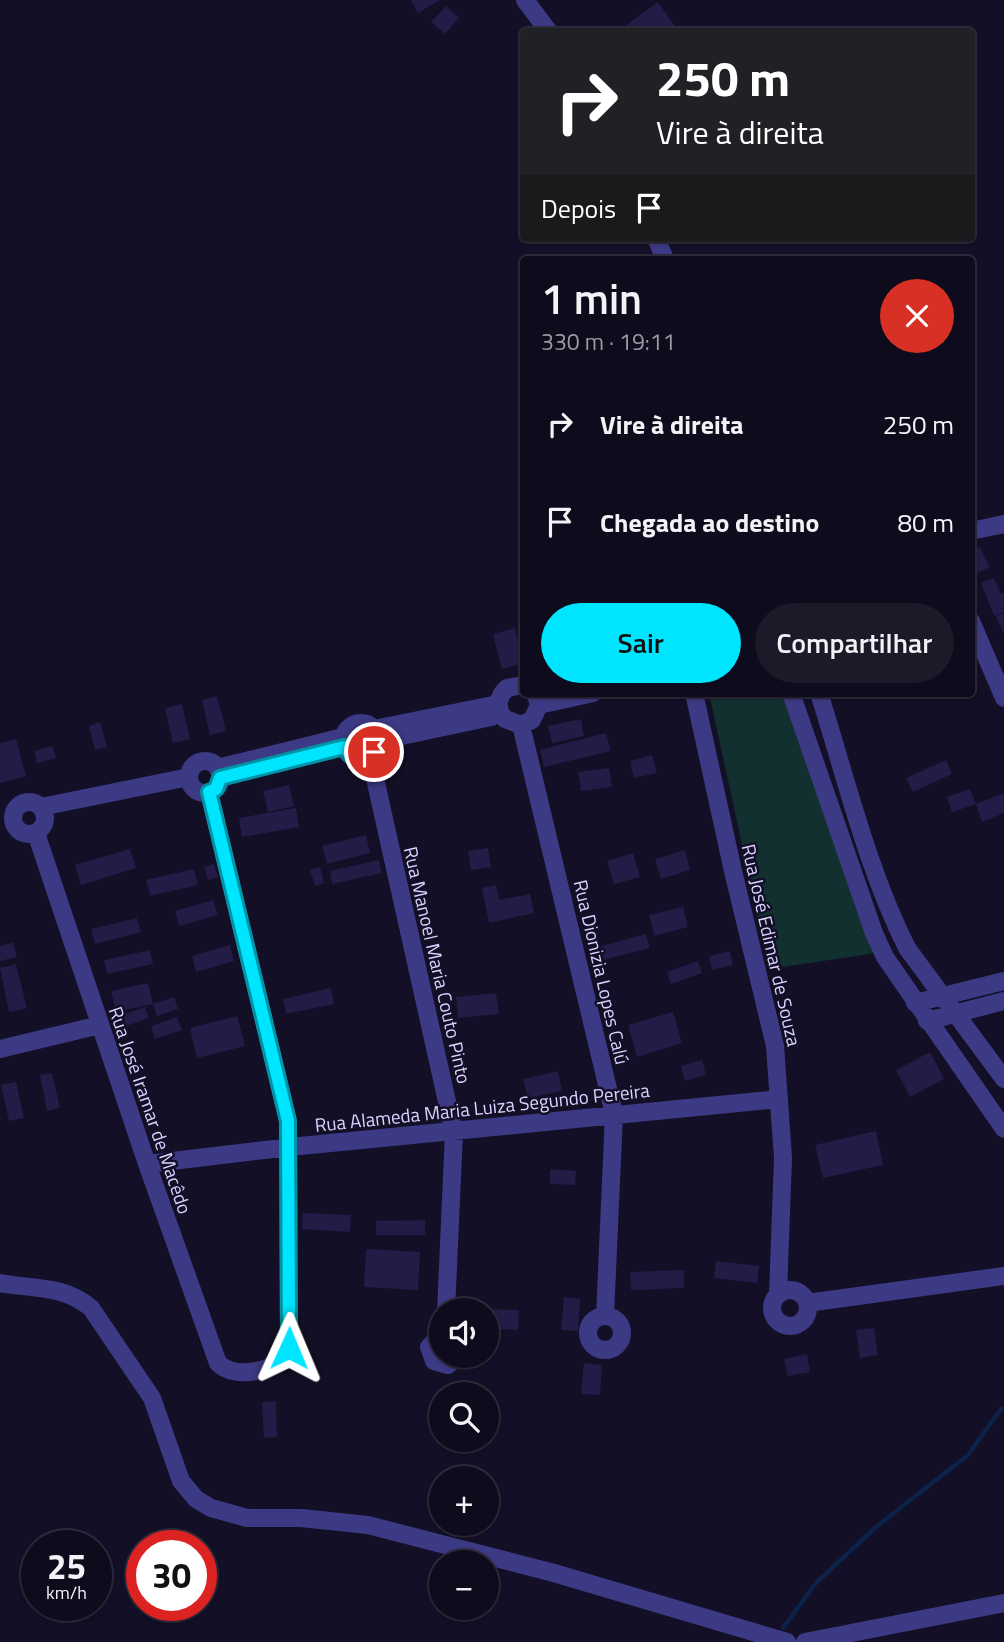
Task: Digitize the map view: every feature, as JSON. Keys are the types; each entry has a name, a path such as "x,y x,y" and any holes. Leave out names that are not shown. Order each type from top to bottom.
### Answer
{"street":[{"path":"525,0 546,28"},
{"path":"975,530 1004,524"},
{"path":"975,630 1004,698"},
{"path":"500,709 507,688 520,686"},
{"path":"500,709 510,723 521,725 535,716 537,699 556,697"},
{"name":"Rua José Edimar de Souza","path":"695,697 775,1046 783,1158 778,1294 772,1310 782,1324 794,1325 803,1320 807,1303"},
{"path":"791,697 874,933 915,1003 1004,1129"},
{"path":"820,697 859,822 895,923 907,948 1004,1079"},
{"path":"344,742 355,758 374,742 500,709"},
{"path":"219,773 344,742 353,724 364,724 374,742"},
{"name":"Rua Dionizia Lopes Calú","path":"521,725 614,1115 605,1316"},
{"name":"Rua Manoel Maria Couto Pinto","path":"374,742 454,1133 447,1298"},
{"path":"41,819 30,801 20,804 7,823 20,831 41,819 197,785 216,789 219,773 211,762 201,762 192,768 197,785 276,1065 290,1147"},
{"name":"Rua José Iramar de Macêdo","path":"41,819 100,1025 218,1363 224,1369 253,1370 280,1361 289,1348 290,1147"},
{"path":"915,1003 1004,981"},
{"path":"927,1021 1004,1001"},
{"path":"0,1049 100,1025"},
{"name":"Rua Alameda Maria Luiza Segundo Pereira","path":"147,1164 290,1147 779,1099"},
{"path":"778,1294 795,1291 807,1303 1004,1276"},
{"path":"0,1283 54,1289 81,1300 91,1308 152,1398 181,1481 196,1499 211,1508 247,1518 301,1518 368,1525 566,1577 787,1642"},
{"path":"804,1642 1004,1603"}],"green space":[{"path":"710,697 792,697 883,952 769,969"}],"building":[{"path":"411,0 440,0 418,13"},
{"path":"658,2 676,28 627,28 625,26"},
{"path":"446,6 459,18 445,34 431,22"},
{"path":"980,547 990,567 975,574 975,549"},
{"path":"994,578 1001,594 1004,593 1004,612 994,616 981,583"},
{"path":"1004,613 1004,635 996,616"},
{"path":"515,628 520,664 502,669 493,634"},
{"path":"217,696 226,731 210,735 202,700"},
{"path":"182,704 190,739 173,743 165,708"},
{"path":"581,719 584,736 552,743 548,726"},
{"path":"100,722 107,747 95,750 89,726"},
{"path":"606,733 611,751 544,767 540,750"},
{"path":"16,739 26,776 0,783 0,743"},
{"path":"52,746 56,758 37,763 34,751"},
{"path":"652,755 657,773 634,778 630,761"},
{"path":"946,760 952,774 913,792 906,778"},
{"path":"609,768 612,787 581,791 578,772"},
{"path":"289,785 294,806 268,812 263,791"},
{"path":"970,789 976,804 952,812 947,797"},
{"path":"1004,793 1004,813 982,822 976,804"},
{"path":"296,808 299,827 242,837 239,818"},
{"path":"366,835 370,853 327,864 322,846"},
{"path":"488,848 491,867 471,870 468,851"},
{"path":"130,849 136,868 81,885 75,865"},
{"path":"685,850 690,870 661,879 655,859"},
{"path":"633,853 640,877 614,884 607,861"},
{"path":"379,860 382,873 332,884 330,871"},
{"path":"214,864 218,877 208,880 204,867"},
{"path":"320,867 324,883 315,886 310,870"},
{"path":"194,869 198,885 150,896 146,880"},
{"path":"496,885 499,900 530,894 534,913 489,923 482,888"},
{"path":"213,900 218,915 179,926 175,911"},
{"path":"683,907 688,927 654,936 649,915"},
{"path":"137,918 141,932 95,944 91,929"},
{"path":"646,934 650,948 602,960 598,947"},
{"path":"13,942 17,957 0,961 0,946"},
{"path":"230,945 234,961 196,972 192,956"},
{"path":"150,950 153,964 107,974 104,960"},
{"path":"730,951 733,965 712,970 709,956"},
{"path":"698,961 702,973 671,984 667,972"},
{"path":"16,964 27,1008 9,1012 0,968"},
{"path":"148,983 153,1004 116,1012 111,991"},
{"path":"331,988 334,1004 286,1014 283,999"},
{"path":"496,993 499,1014 458,1018 456,997"},
{"path":"174,997 178,1009 157,1016 153,1004"},
{"path":"145,1007 149,1018 118,1029 114,1018"},
{"path":"673,1012 682,1043 637,1057 628,1025"},
{"path":"237,1016 245,1046 197,1058 190,1028"},
{"path":"177,1017 182,1030 155,1039 151,1026"},
{"path":"930,1052 944,1079 910,1097 896,1070"},
{"path":"702,1060 706,1075 685,1081 681,1066"},
{"path":"558,1071 562,1091 528,1098 523,1079"},
{"path":"52,1073 60,1108 47,1111 40,1075"},
{"path":"16,1082 24,1118 9,1121 1,1085"},
{"path":"876,1131 883,1165 823,1178 815,1145"},
{"path":"550,1169 576,1171 575,1185 550,1184"},
{"path":"303,1213 351,1215 350,1232 302,1229"},
{"path":"425,1220 425,1235 376,1235 376,1221"},
{"path":"366,1249 420,1252 418,1290 364,1287"},
{"path":"716,1261 759,1266 757,1283 714,1278"},
{"path":"684,1270 684,1288 631,1290 630,1272"},
{"path":"564,1297 580,1299 578,1331 561,1330"},
{"path":"499,1309 519,1310 518,1330 499,1329"},
{"path":"874,1328 878,1355 860,1358 856,1330"},
{"path":"807,1354 810,1372 788,1376 784,1359"},
{"path":"584,1363 602,1365 600,1395 581,1394"},
{"path":"276,1401 277,1437 264,1438 262,1402"}],"waterway":[{"path":"783,1628 816,1583 876,1527 968,1455 1001,1409 1004,1409"}],"route":[{"path":"289,1348 288,1121 209,792 216,789 220,778 344,747 346,752 360,759 374,752"}]}
